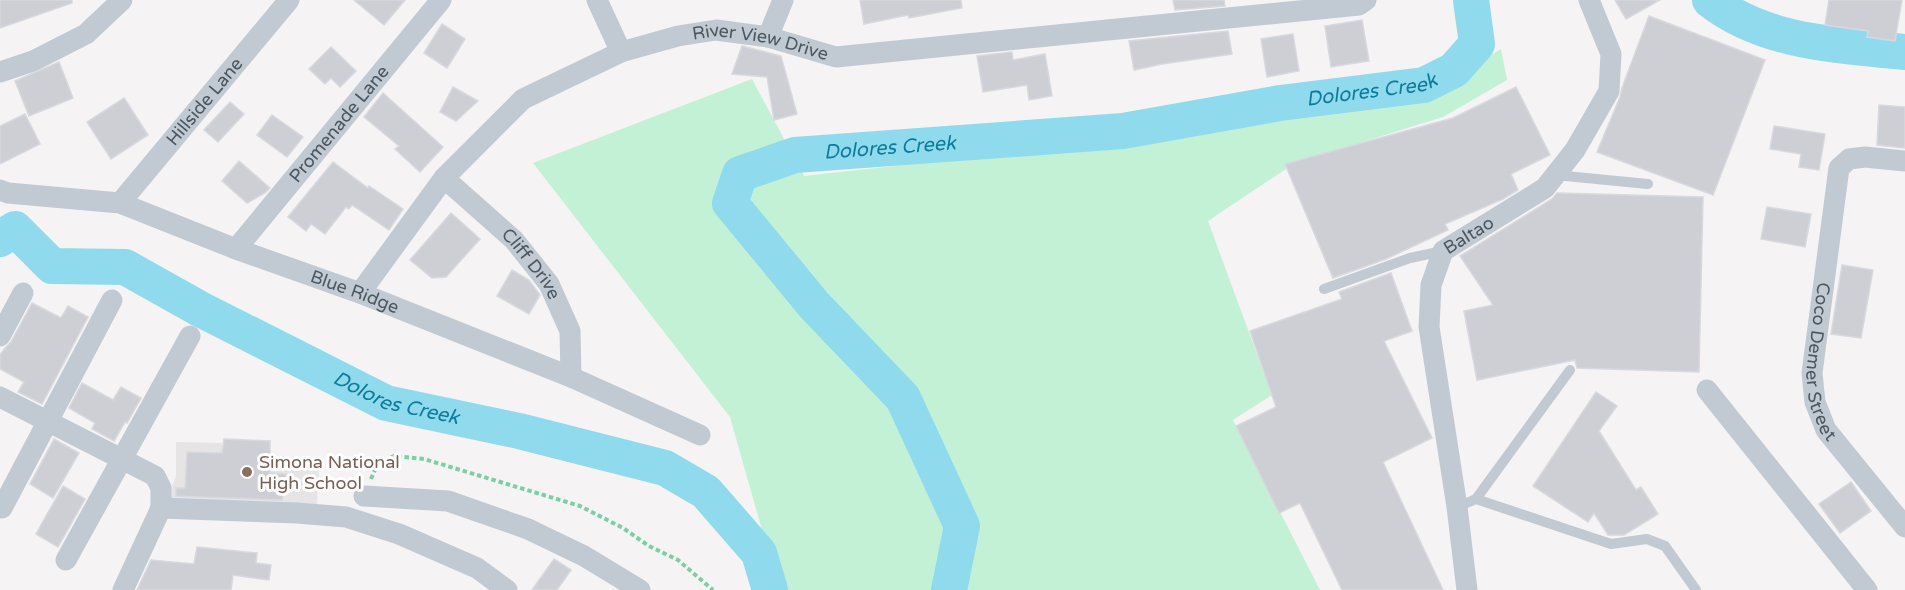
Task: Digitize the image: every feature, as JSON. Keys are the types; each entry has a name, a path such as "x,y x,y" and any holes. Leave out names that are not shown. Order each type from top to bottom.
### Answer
{"street":[{"path":"0,72 33,61 86,34 122,0"},
{"name":"Hillside Lane","path":"120,203 289,0"},
{"name":"Promenade Lane","path":"236,249 441,0"},
{"path":"597,0 621,52"},
{"path":"768,37 783,0"},
{"name":"River View Drive","path":"360,293 444,178 523,99 621,52 678,36 716,30 768,37 836,57 1359,5 1366,0"},
{"name":"Baltao","path":"1467,590 1466,503 1430,327 1431,285 1443,251 1545,188 1575,150 1609,91 1611,54 1590,0"},
{"name":"Coco Demer Street","path":"1905,161 1865,157 1850,159 1839,168 1812,373 1815,402 1826,430 1905,527"},
{"name":"Cliff Drive","path":"444,178 514,240 549,284 570,331 571,377"},
{"name":"Blue Ridge","path":"0,190 8,193 120,203 236,249 360,293 571,377 700,435"},
{"path":"0,336 23,293"},
{"path":"2,508 112,300"},
{"path":"66,560 190,336"},
{"path":"1707,390 1867,590"},
{"path":"0,397 154,476 161,488 160,508 123,590"},
{"path":"364,496 448,501 528,529 584,555 640,590"},
{"path":"160,508 346,517 399,534 477,568 507,590"}],"lane":[{"path":"1555,175 1648,184"},
{"path":"1324,290 1410,258 1443,251"},
{"path":"1570,370 1466,503 1611,544 1647,538 1665,546 1696,590"}],"path":[{"path":"364,496 376,465 394,456 424,459 580,506 678,560 713,590"}],"shaded area":[{"name":"Simona National High School","path":"176,442 222,443 222,466 319,469 317,504 167,500 176,476"}],"green space":[{"path":"1501,49 1507,80 1443,117 1295,163 1208,221 1272,395 1233,420 1320,590 779,590 730,417 533,163 752,79 804,176 1235,128 1442,86"}],"building":[{"path":"0,0 72,0 72,3 0,28"},
{"path":"354,0 405,0 384,25"},
{"path":"860,0 961,0 962,8 864,24"},
{"path":"1173,0 1224,0 1225,6 1175,10"},
{"path":"1615,0 1660,0 1626,19"},
{"path":"1829,0 1902,0 1895,41 1867,37 1868,31 1825,25"},
{"path":"1649,16 1765,60 1713,195 1597,152 1620,97"},
{"path":"1362,20 1369,61 1331,67 1325,26"},
{"path":"442,24 465,39 447,68 424,53"},
{"path":"1228,31 1232,54 1134,70 1129,41"},
{"path":"1293,34 1299,71 1267,77 1261,39"},
{"path":"742,46 781,56 797,114 774,120 767,77 732,74"},
{"path":"331,47 356,71 340,87 331,78 325,84 309,69"},
{"path":"1012,52 1013,60 1045,54 1052,96 1029,100 1027,85 983,92 977,56"},
{"path":"59,62 73,98 29,116 15,81"},
{"path":"453,87 478,101 456,121 440,112"},
{"path":"1516,87 1550,155 1511,174 1518,190 1503,199 1445,224 1448,230 1386,259 1333,278 1285,164 1453,118"},
{"path":"383,93 443,147 420,172 395,149 399,146 364,117"},
{"path":"124,98 148,135 111,159 87,122"},
{"path":"230,102 244,114 218,142 204,130"},
{"path":"1879,105 1905,107 1905,148 1877,145"},
{"path":"25,114 40,144 0,164 0,126"},
{"path":"272,115 303,137 287,157 257,135"},
{"path":"1774,126 1825,134 1819,170 1799,167 1801,154 1770,149"},
{"path":"239,161 270,188 247,203 222,181"},
{"path":"333,162 368,188 369,186 403,209 389,230 352,205 349,209 346,207 325,234 311,224 306,231 288,217"},
{"path":"1557,193 1703,197 1699,372 1577,368 1575,360 1477,380 1464,311 1493,305 1460,256 1552,199"},
{"path":"1767,207 1811,214 1805,247 1761,239"},
{"path":"451,213 480,239 446,277 432,278 410,260"},
{"path":"1842,265 1873,270 1861,338 1831,334"},
{"path":"512,270 529,280 540,295 529,314 497,296"},
{"path":"1391,273 1412,331 1384,341 1432,438 1383,462 1443,590 1342,590 1300,503 1279,513 1236,426 1276,407 1250,331 1342,299 1339,292"},
{"path":"32,303 61,318 68,306 88,317 42,404 18,392 24,382 0,369 0,355 11,342"},
{"path":"82,383 113,400 121,387 141,398 114,441 92,429 95,423 69,408"},
{"path":"1596,392 1617,406 1599,431 1636,490 1641,487 1658,514 1624,535 1608,535 1594,513 1588,522 1533,486"},
{"path":"54,439 79,453 53,498 30,484"},
{"path":"224,439 270,441 270,473 286,474 282,500 176,496 176,488 185,488 187,452 222,453"},
{"path":"1851,482 1871,511 1840,533 1819,504"},
{"path":"63,486 85,499 58,547 36,534"},
{"path":"197,547 257,553 256,563 271,565 269,580 233,575 231,590 137,590 151,560 194,564"},
{"path":"554,559 571,570 557,590 532,590"}],"waterway":[{"name":"Dolores Creek","path":"949,590 962,526 903,398 814,305 730,203 740,174 795,155 1123,131 1280,103 1424,85 1454,70 1477,44 1471,0"},
{"name":"Dolores Creek","path":"1710,0 1731,14 1778,34 1828,44 1905,52"},
{"name":"Dolores Creek","path":"0,239 15,229 52,266 125,267 200,309 386,403 519,431 665,468 706,492 759,553 770,590"}],"place":[{"name":"Simona National High School","path":"247,472"}]}
